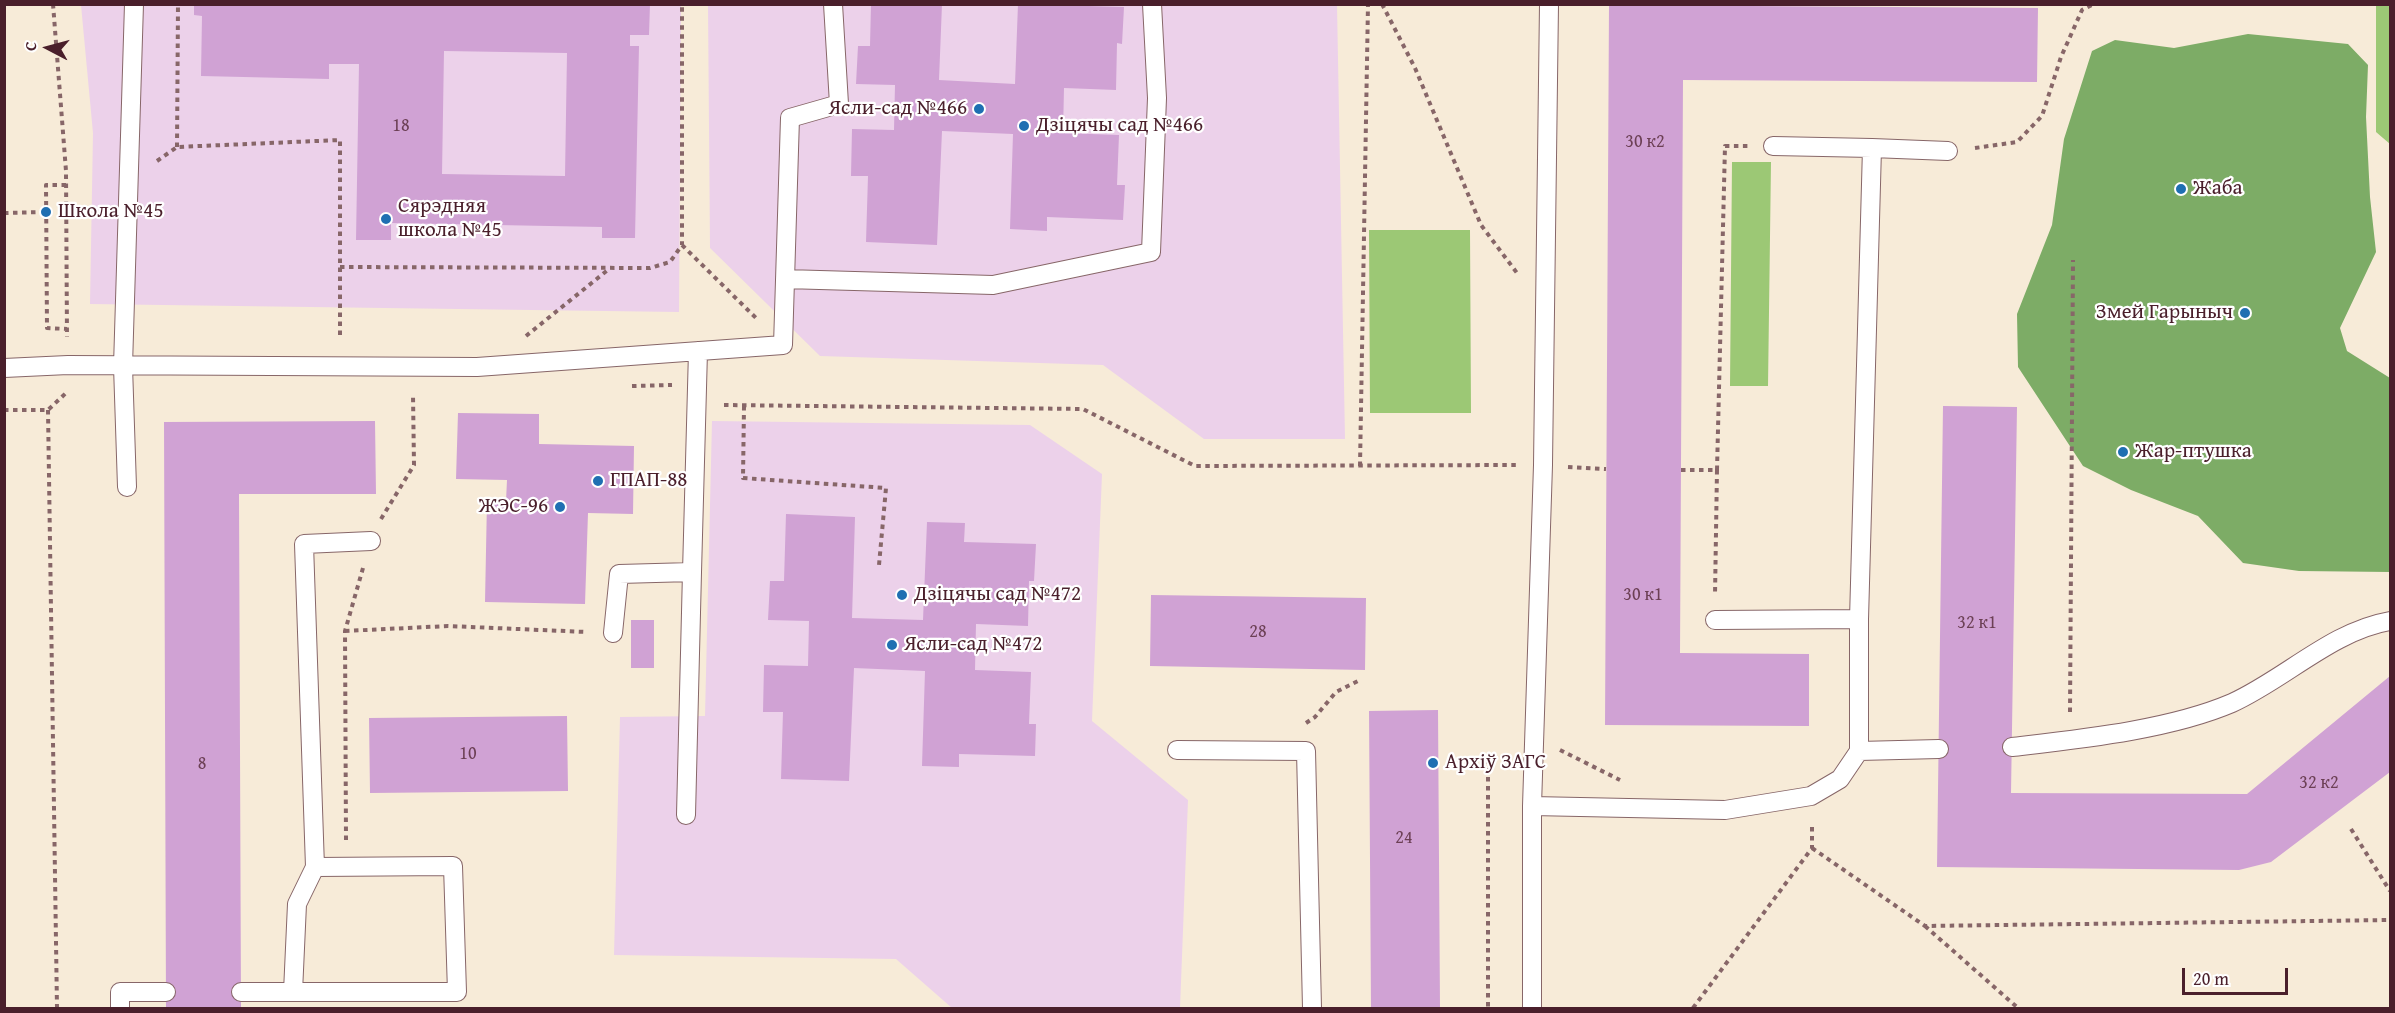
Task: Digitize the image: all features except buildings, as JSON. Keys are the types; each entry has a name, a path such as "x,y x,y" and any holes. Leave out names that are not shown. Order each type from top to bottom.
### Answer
{"lane":[{"path":"127,488 123,366 134,4"},
{"path":"4,368 68,365 477,367 783,345 790,118 839,104 833,4"},
{"path":"785,279 993,285 1151,252 1156,98 1152,4"},
{"path":"1532,1008 1532,806 1543,465 1549,4"},
{"path":"1773,146 1948,151"},
{"path":"1532,806 1725,810 1811,796 1840,779 1859,751 1859,619 1872,148"},
{"path":"686,815 698,351"},
{"path":"293,992 297,904 315,867 304,544 370,541"},
{"path":"613,633 619,574 692,572"},
{"path":"1715,620 1859,619"},
{"path":"2012,747 2070,740 2172,721 2232,703 2343,639 2391,621"},
{"path":"1859,751 1939,749"},
{"path":"1176,750 1306,751 1312,1008"},
{"path":"241,992 457,993 453,866 315,867"},
{"path":"120,1008 120,992 166,992"}],"path":[{"path":"4,410 48,410 70,389 67,329 66,185 53,4"},
{"path":"177,147 178,4"},
{"path":"340,267 650,268 670,262 682,245 682,4"},
{"path":"1360,466 1368,4"},
{"path":"1382,4 1415,68 1481,225 1545,311"},
{"path":"1948,151 2017,142 2023,136 2042,116 2061,57 2082,10 2094,4"},
{"path":"129,180 177,147 340,140 340,366"},
{"path":"1715,620 1725,146 1773,146"},
{"path":"66,185 46,185 46,212 47,328 67,329"},
{"path":"4,213 46,212"},
{"path":"682,245 783,345"},
{"path":"2070,740 2073,260"},
{"path":"519,341 610,268"},
{"path":"347,867 345,631 370,541 414,465 412,366"},
{"path":"625,386 696,385 724,406 1083,409 1195,466 1543,465 1606,469"},
{"path":"744,406 743,478 886,488 879,566"},
{"path":"48,410 57,1008"},
{"path":"1681,470 1717,470"},
{"path":"345,631 448,626 613,633"},
{"path":"1261,751 1315,717 1336,692 1358,681"},
{"path":"1534,737 1628,784"},
{"path":"1488,759 1488,1008"},
{"path":"1693,1008 1812,848 1811,796"},
{"path":"2351,829 2391,891"},
{"path":"1812,848 1925,926 2018,1008"},
{"path":"1925,926 2391,920"}],"shaded area":[{"name":"Сярэдняя школа №45","path":"81,5 681,5 679,312 90,304 93,133"},
{"name":"Дзіцячы сад №466","path":"708,5 1337,5 1345,439 1204,439 1103,365 820,356 710,248"},
{"name":"Дзіцячы сад №472","path":"712,421 1030,425 1102,474 1092,721 1188,800 1180,1008 952,1008 896,959 614,955 620,717 705,716"}],"green space":[{"path":"2376,5 2390,5 2390,144 2376,132"},
{"path":"2248,34 2348,44 2368,65 2366,117 2370,197 2376,252 2340,328 2347,351 2390,378 2390,572 2299,571 2243,563 2198,516 2131,490 2083,466 2018,367 2017,314 2052,225 2064,139 2092,51 2115,40 2174,48"},
{"path":"1732,162 1771,162 1768,386 1730,386"},
{"path":"1369,230 1470,230 1471,413 1370,413"}],"place":[{"name":"Ясли-сад №466","path":"979,109"},
{"name":"Дзіцячы сад №466","path":"1024,126"},
{"name":"Жаба","path":"2181,189"},
{"name":"Школа №45","path":"46,212"},
{"name":"Сярэдняя школа №45","path":"386,219"},
{"name":"Змей Гарыныч","path":"2245,313"},
{"name":"Жар-птушка","path":"2123,452"},
{"name":"ГПАП-88","path":"598,481"},
{"name":"ЖЭС-96","path":"560,507"},
{"name":"Дзіцячы сад №472","path":"902,595"},
{"name":"Ясли-сад №472","path":"892,645"},
{"name":"Архіў ЗАГС","path":"1433,763"}]}
